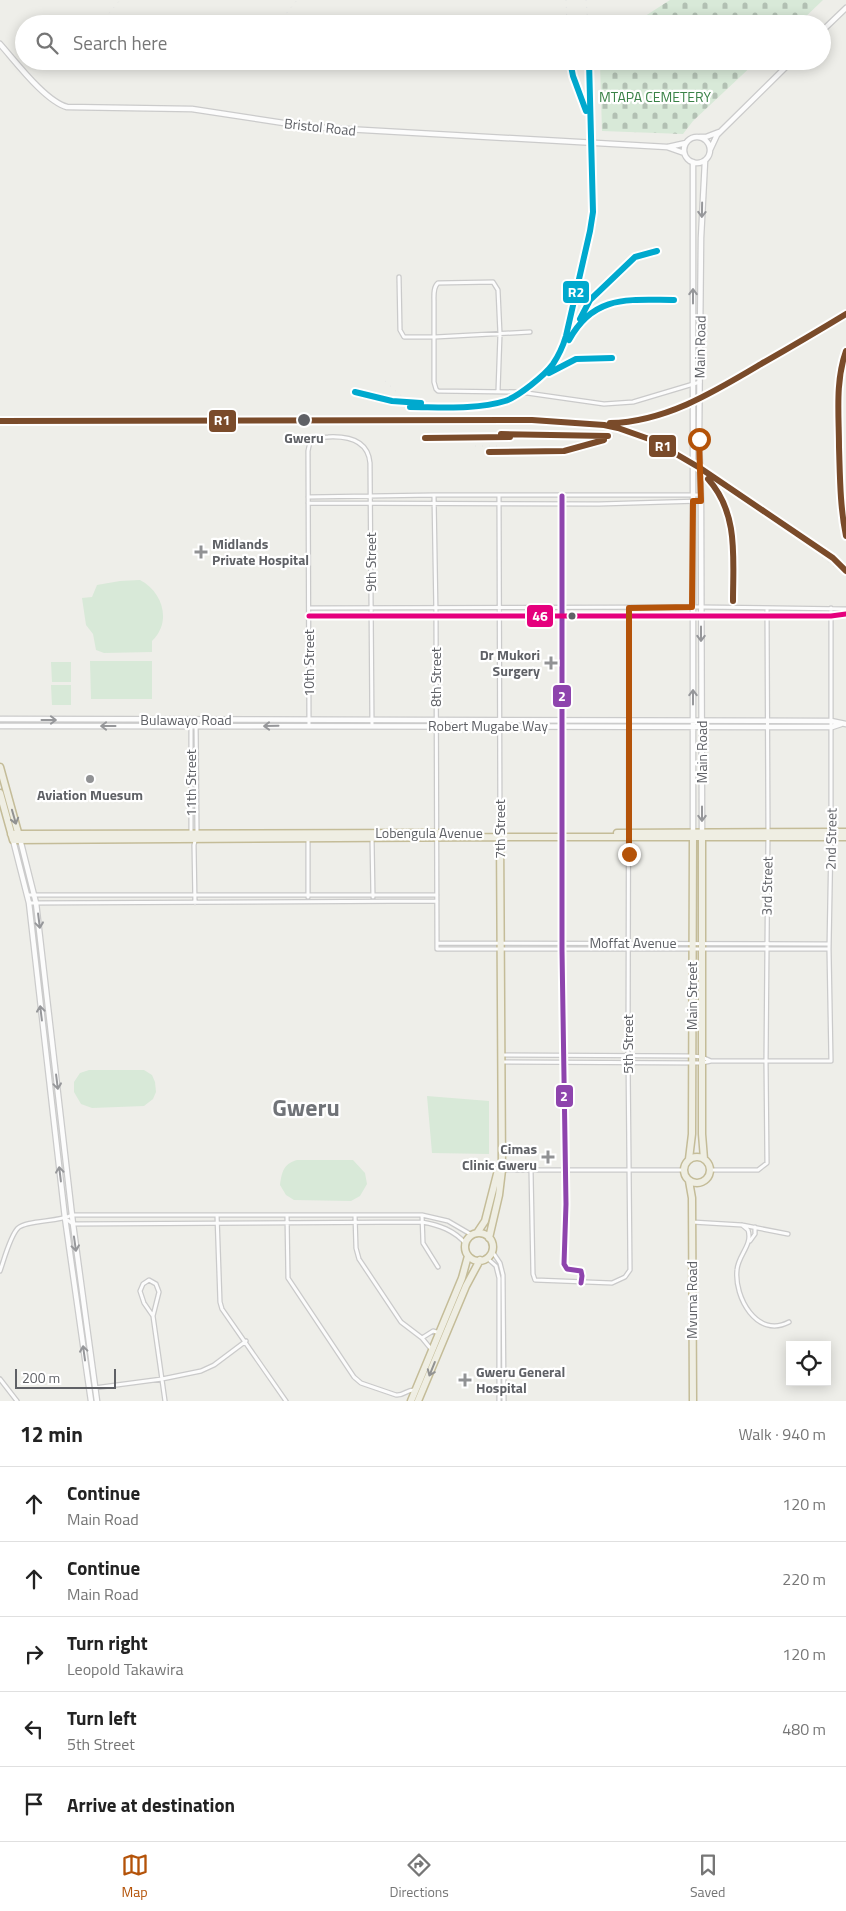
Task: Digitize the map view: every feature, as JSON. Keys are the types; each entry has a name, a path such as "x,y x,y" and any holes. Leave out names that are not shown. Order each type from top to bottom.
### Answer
{"highway":[{"path":"0,767 19,836"},
{"path":"0,793 12,837"},
{"name":"Lobengula Avenue","path":"12,837 194,838 372,835 768,836 831,835 846,832"},
{"name":"7th Street","path":"489,1238 499,1195 501,1161 500,835"},
{"name":"Lobengula Avenue","path":"831,835 846,838"},
{"name":"Main Street","path":"684,1170 689,1160 692,1134 691,983 693,836"},
{"name":"Main Street","path":"702,836 702,1134 704,1159 710,1170"},
{"path":"692,878 702,878"},
{"path":"692,908 702,908"},
{"path":"691,983 702,984"},
{"path":"691,1020 703,1020"},
{"path":"692,1098 702,1098"},
{"path":"692,1134 702,1134"},
{"path":"689,1160 696,1157 704,1159"},
{"name":"7th Street","path":"475,1234 485,1221 500,1170"},
{"path":"684,1170 689,1180 700,1183 707,1178 710,1170"},
{"name":"Mvuma Road","path":"689,1180 692,1198 693,1401"},
{"name":"Mvuma Road","path":"692,1198 700,1183"},
{"path":"411,1401 418,1392 435,1352 462,1278 468,1256 466,1244 475,1234 482,1233 489,1238 492,1251 483,1259 466,1286 442,1334"},
{"path":"468,1256 483,1259"},
{"path":"418,1392 418,1401"}],"main road":[{"path":"831,22 846,8"},
{"name":"Bristol Road","path":"0,44 15,60"},
{"name":"Bristol Road","path":"24,70 58,105 67,107 192,109 310,127 666,147 686,143"},
{"path":"722,130 714,135 692,138 686,143 684,153 686,157 692,162 705,161 717,135 783,70"},
{"path":"698,137 707,142 710,150"},
{"name":"Bristol Road","path":"666,147 684,153"},
{"name":"Main Road","path":"702,836 700,324 705,161"},
{"name":"Main Road","path":"692,162 693,836"},
{"path":"693,324 700,324"},
{"path":"693,549 701,550"},
{"name":"Bulawayo Road","path":"0,719 372,723"},
{"path":"17,720 18,726"},
{"name":"Robert Mugabe Way","path":"372,723 500,721 563,724"},
{"name":"Robert Mugabe Way","path":"436,723 500,727 693,721 702,724 767,727 832,727 844,724"},
{"name":"Robert Mugabe Way","path":"629,723 693,727 702,724 767,721 831,721 844,724"},
{"name":"Bulawayo Road","path":"0,726 193,726 309,723"},
{"path":"19,836 35,895 72,1224 97,1401"},
{"path":"12,837 29,903 65,1218 91,1401"}],"street":[{"path":"399,277 400,330 402,335 407,338 530,332"},
{"path":"498,391 500,334 498,290 496,285 492,282 440,282 435,285 434,292 434,382 436,389 442,392 498,391 604,404 633,402 700,382"},
{"name":"10th Street","path":"309,723 309,444 315,439 345,437 356,441 366,450 370,458"},
{"name":"9th Street","path":"370,458 372,723"},
{"path":"308,497 701,494"},
{"name":"8th Street","path":"434,495 437,949"},
{"path":"629,495 629,503"},
{"name":"7th Street","path":"499,496 500,835"},
{"path":"562,496 564,1266 567,1269 580,1271 582,1276 581,1283"},
{"path":"308,503 499,504 701,501"},
{"path":"309,608 701,607 846,609"},
{"name":"5th Street","path":"532,1170 533,1274 535,1280 581,1283 616,1282 628,1274 630,1270 628,1170 629,608"},
{"name":"3rd Street","path":"710,1170 758,1170 767,1163 767,608"},
{"name":"2nd Street","path":"766,1062 831,1061 829,944 832,727 831,608"},
{"path":"309,616 831,616 846,614"},
{"name":"11th Street","path":"193,720 195,903"},
{"path":"372,835 373,902"},
{"path":"308,836 308,902"},
{"path":"27,895 436,895"},
{"path":"78,896 78,903"},
{"path":"248,896 248,902"},
{"path":"341,896 341,902"},
{"path":"29,903 436,902"},
{"name":"Moffat Avenue","path":"437,943 562,950 629,950 692,946 829,944"},
{"name":"Moffat Avenue","path":"437,949 563,943 629,943 766,950 829,950"},
{"path":"500,1055 628,1055 711,1061 766,1062"},
{"path":"500,1062 628,1063 702,1060"},
{"path":"500,1170 684,1170"},
{"path":"0,1272 19,1227 72,1215 422,1215 448,1221 475,1234"},
{"path":"147,1215 147,1223"},
{"path":"218,1215 220,1302 222,1309 286,1401"},
{"path":"286,1215 287,1273 291,1284 354,1377 361,1383 396,1395 402,1395 409,1390 418,1392"},
{"path":"356,1215 356,1248 359,1259 401,1322 422,1338 435,1352"},
{"path":"422,1215 422,1243 438,1267"},
{"path":"65,1218 72,1224 422,1222 443,1227 455,1233 466,1244"},
{"path":"692,1222 742,1225 788,1234"},
{"path":"742,1225 748,1230 749,1241"},
{"path":"755,1227 755,1234 749,1241 737,1264 737,1284 741,1299 747,1309 761,1321 779,1326 789,1322"},
{"path":"492,1251 503,1275 499,1401"},
{"path":"483,1259 498,1264"},
{"path":"153,1316 141,1297 140,1291 143,1284 149,1280 156,1284 158,1292 153,1316 165,1401"},
{"path":"501,1310 504,1401"},
{"path":"422,1338 432,1331 442,1334"},
{"path":"89,1389 189,1374 208,1368 246,1341"},
{"path":"0,1379 17,1401"},
{"path":"396,1395 399,1401"}],"green space":[{"path":"670,0 823,0 807,15 647,15"},
{"name":"MTAPA CEMETERY","path":"600,70 747,70 693,121 683,134 602,131"},
{"path":"140,580 154,592 162,608 162,625 152,641 152,652 104,653 96,650 93,634 86,625 82,598 92,597 97,585"},
{"path":"90,661 152,661 152,699 91,699"},
{"path":"51,662 71,662 71,682 52,682"},
{"path":"51,685 71,685 71,705 52,705"},
{"path":"89,1070 144,1070 152,1075 156,1092 153,1099 144,1106 92,1108 81,1104 74,1092 74,1082 80,1073"},
{"path":"427,1096 489,1101 489,1154 432,1153"},
{"path":"297,1160 353,1160 365,1173 367,1184 360,1196 351,1201 294,1200 286,1195 280,1185 286,1166"}],"railway":[{"path":"108,15 120,0"},
{"path":"285,15 297,0"},
{"path":"566,0 567,15"},
{"path":"586,0 587,15"},
{"path":"572,70 587,114"},
{"path":"410,407 470,407 505,401 517,395 538,379 549,369 559,354 566,336 593,212 589,70"},
{"path":"580,319 590,300 635,257 657,251"},
{"path":"567,342 577,326 588,315 600,308 626,301 674,300"},
{"path":"846,351 840,375 838,411 841,492 846,536"},
{"path":"547,375 576,359 612,358"},
{"path":"385,381 400,395 410,401"},
{"path":"355,392 392,401 419,403"},
{"path":"0,421 532,420 588,423"},
{"path":"501,434 631,437 657,446 693,467 798,539 846,576"},
{"path":"425,438 508,437"},
{"path":"489,452 564,451 609,439"},
{"path":"475,446 498,446"},
{"path":"712,483 720,496 730,525 733,555 733,601"}],"transit line":[{"name":"R2","path":"572,70 586,111"},
{"name":"R2","path":"410,407 470,407 505,401 517,395 538,379 549,369 559,354 566,336 593,212 589,70"},
{"name":"R2","path":"580,319 590,300 635,257 657,251"},
{"name":"R2","path":"569,340 579,325 590,314 601,307 628,301 674,300"},
{"name":"R1","path":"610,423 650,417 689,404 846,314"},
{"name":"R1","path":"846,351 840,375 838,411 841,492 846,536"},
{"name":"R2","path":"549,373 576,359 612,358"},
{"name":"R2","path":"355,392 392,401 421,403"},
{"name":"R1","path":"0,421 532,420 604,425 652,440 700,468 833,558 846,571"},
{"name":"R1","path":"501,434 608,436"},
{"name":"R1","path":"425,438 510,437"},
{"name":"R1","path":"489,452 564,451 604,440"},
{"name":"R1","path":"708,479 718,492 730,521 733,553 733,601"},
{"name":"2","path":"562,496 562,950 566,1204 564,1264 567,1269 581,1271 581,1283"},
{"name":"46","path":"309,616 831,616 846,614"}],"place":[{"name":"Gweru","path":"304,420"},
{"name":"Midlands Private Hospital","path":"201,552"},
{"name":"Dr Mukori Surgery","path":"551,663"},
{"name":"Aviation Muesum","path":"90,779"},
{"name":"Cimas Clinic Gweru","path":"548,1157"},
{"name":"Gweru General Hospital","path":"465,1380"}],"district":[{"name":"Gweru","path":"306,1108"}],"route":[{"path":"629,854 629,608 692,607 693,501 701,501 699,439"}]}
